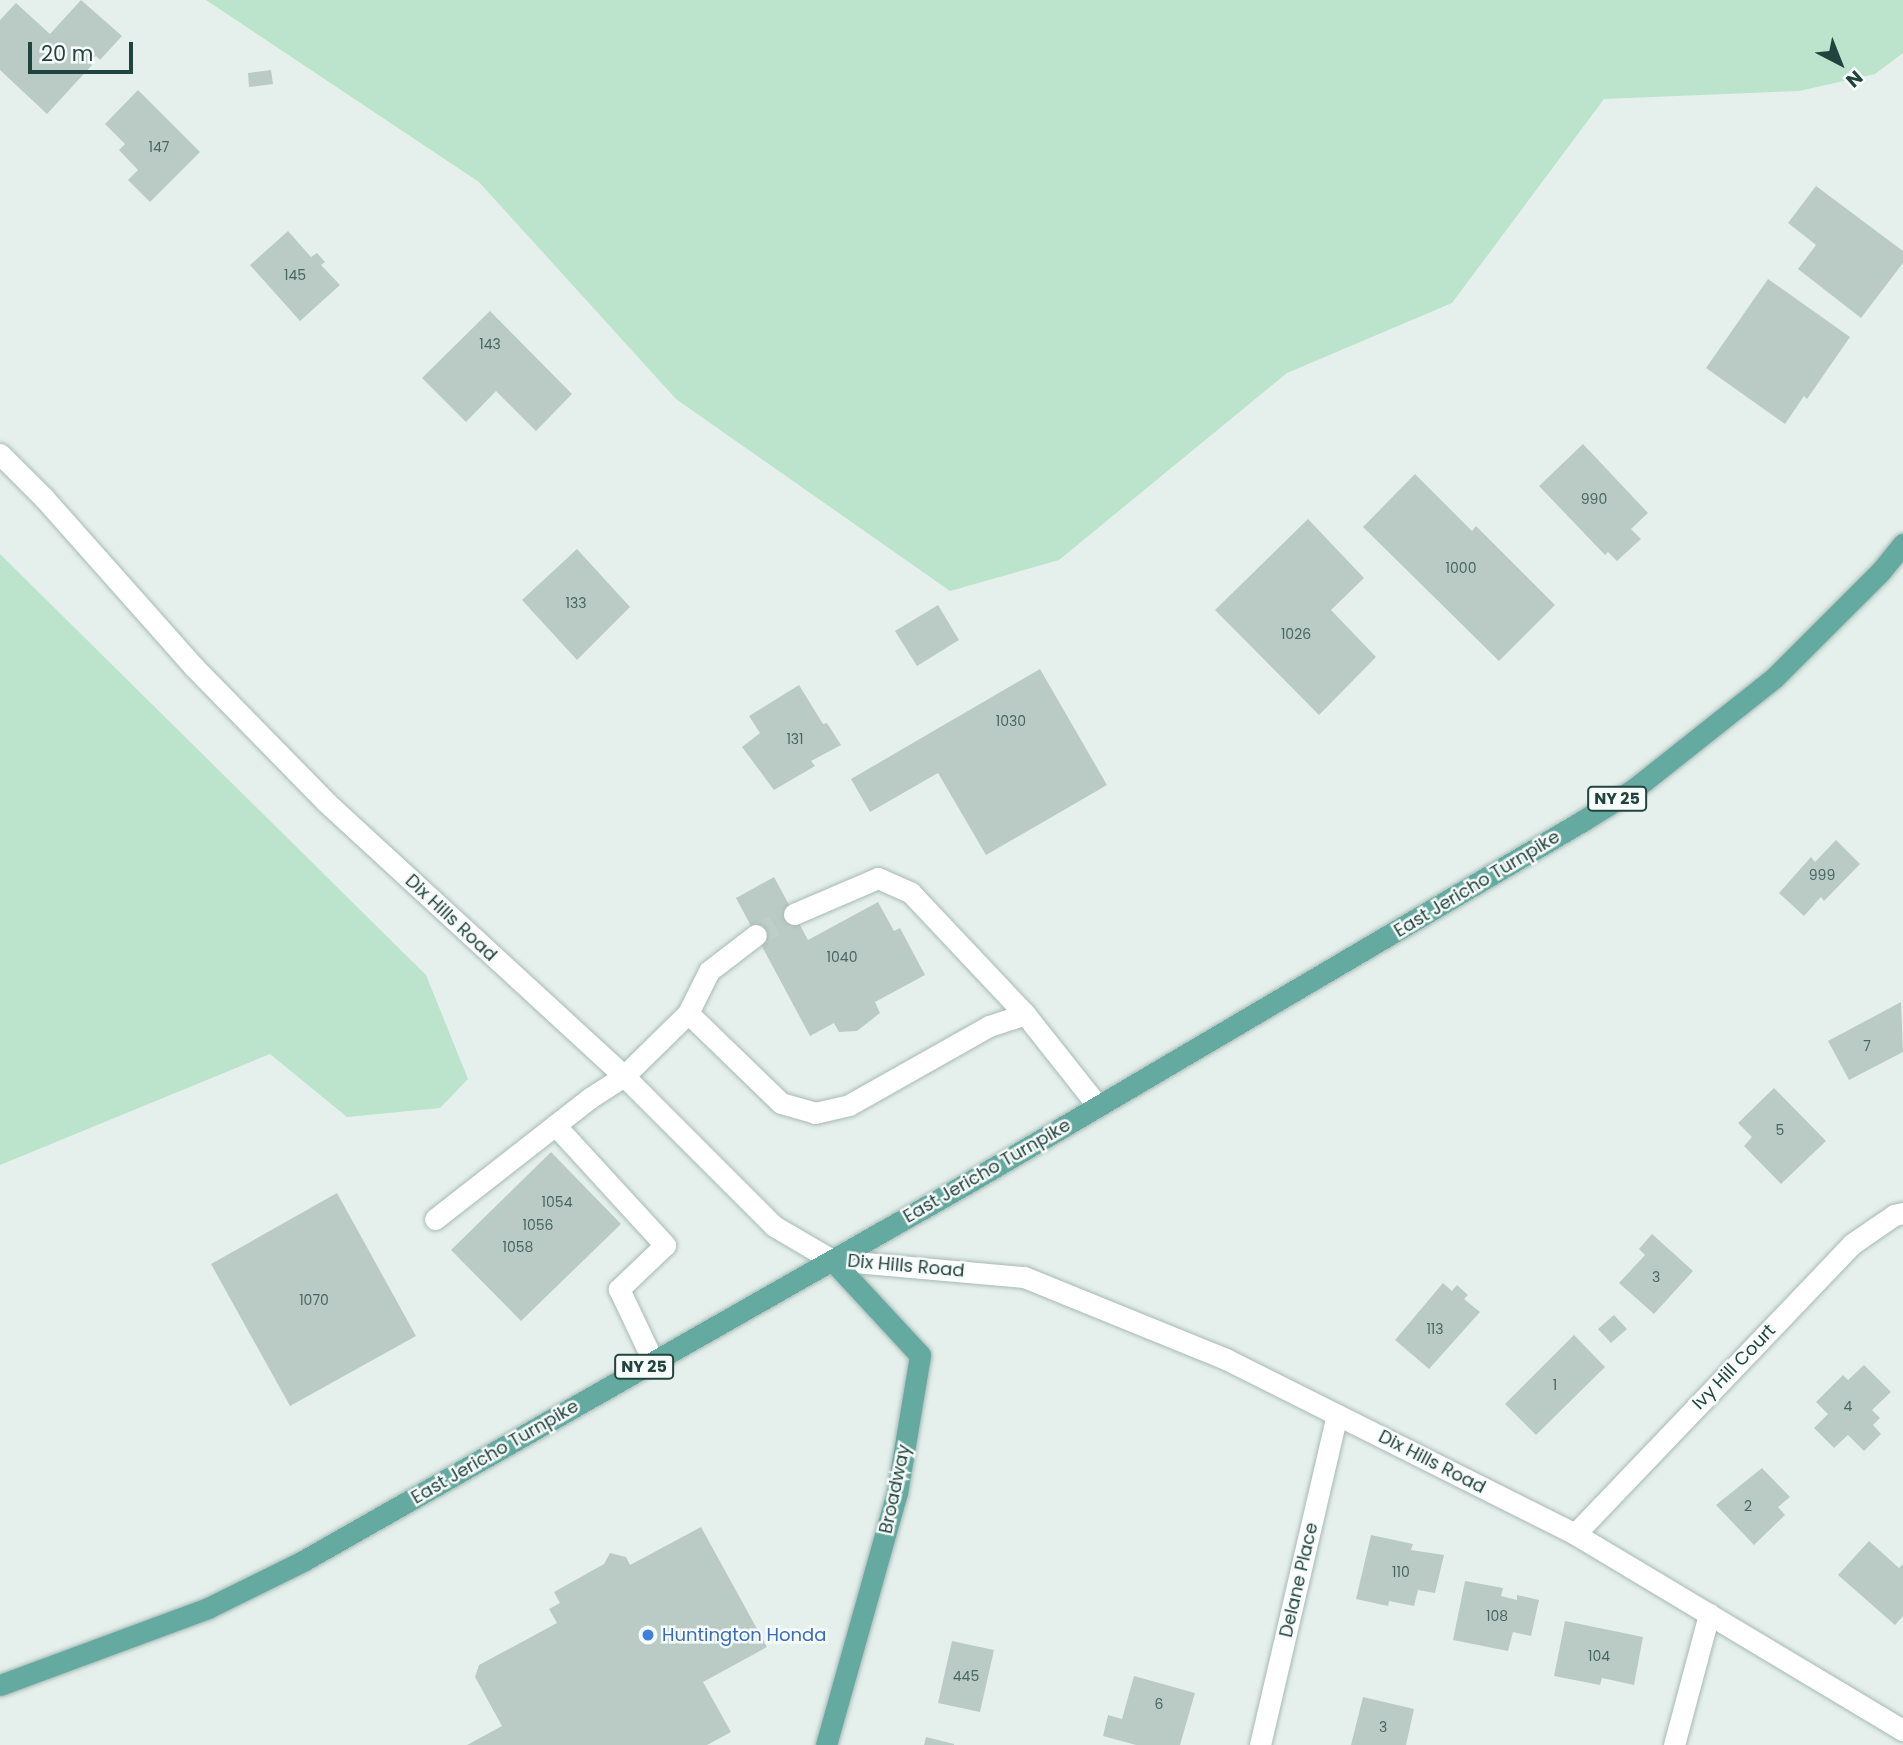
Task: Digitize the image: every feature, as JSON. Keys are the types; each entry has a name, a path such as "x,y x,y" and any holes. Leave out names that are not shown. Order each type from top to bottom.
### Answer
{"main road":[{"name":"East Jericho Turnpike","path":"0,1685 208,1608 244,1591 832,1260 1368,950 1634,789 1774,678 1881,571 1903,544"},
{"name":"Broadway","path":"826,1745 898,1493 920,1354 832,1260"}],"street":[{"name":"Dix Hills Road","path":"0,454 44,498 194,667 326,802 624,1076 774,1226 832,1260 1024,1277 1226,1359 1575,1534 1903,1730"},
{"path":"794,914 878,878 911,893 1025,1013 1098,1106"},
{"path":"435,1219 555,1125 624,1076 688,1013 709,971 756,935"},
{"path":"688,1013 781,1102 815,1113 849,1105 989,1026 1025,1013"},
{"path":"555,1125 665,1245 619,1289 653,1361"},
{"name":"Ivy Hill Court","path":"1575,1534 1852,1244 1894,1215 1903,1213"},
{"name":"Delane Place","path":"1260,1745 1337,1415"},
{"path":"1674,1745 1709,1614"}],"green space":[{"path":"206,0 1903,0 1903,53 1875,74 1799,91 1604,99 1452,303 1287,373 1059,560 950,591 676,399 479,182"},
{"path":"0,554 426,975 468,1079 440,1108 347,1117 270,1054 0,1165"}],"building":[{"path":"81,0 122,36 100,60 96,56 89,63 92,65 47,114 0,70 0,20 16,3 50,34"},
{"path":"271,70 273,84 249,87 248,73"},
{"path":"138,90 200,152 150,202 128,180 138,170 119,150 125,144 105,124"},
{"path":"1816,186 1903,251 1903,263 1861,318 1798,269 1816,245 1788,223"},
{"path":"288,231 311,257 317,253 325,262 321,265 340,285 300,321 250,265"},
{"path":"1768,279 1850,337 1807,399 1804,396 1785,424 1706,368"},
{"path":"490,311 572,394 536,431 496,391 466,422 422,378"},
{"path":"1583,444 1648,513 1631,529 1641,539 1617,561 1608,552 1605,555 1539,486"},
{"path":"1415,474 1472,531 1476,526 1555,605 1499,661 1363,527"},
{"path":"1308,519 1364,578 1331,610 1376,657 1319,715 1215,610"},
{"path":"577,549 630,607 577,660 522,600"},
{"path":"938,605 959,640 917,666 895,631"},
{"path":"1040,669 1107,785 986,855 938,773 870,812 851,779"},
{"path":"799,685 823,724 827,723 841,745 811,761 815,766 774,790 742,747 760,733 749,716"},
{"path":"1836,840 1860,864 1824,901 1821,897 1804,916 1779,893 1811,857 1815,862"},
{"path":"774,877 808,940 878,902 894,931 900,928 925,975 875,1002 880,1013 857,1031 839,1032 834,1023 810,1036 736,898"},
{"path":"1901,1002 1903,1052 1849,1080 1828,1041"},
{"path":"1774,1088 1826,1141 1781,1184 1744,1146 1752,1137 1738,1123"},
{"path":"551,1152 621,1224 521,1321 451,1250"},
{"path":"337,1193 416,1336 290,1406 211,1264"},
{"path":"1652,1234 1693,1271 1654,1314 1619,1283 1645,1255 1639,1249"},
{"path":"1443,1283 1452,1291 1457,1285 1468,1295 1464,1299 1480,1312 1429,1369 1395,1340"},
{"path":"1614,1315 1627,1329 1611,1343 1598,1329"},
{"path":"1574,1335 1605,1367 1536,1435 1505,1404"},
{"path":"1864,1365 1891,1392 1872,1410 1880,1418 1873,1425 1881,1434 1864,1451 1848,1435 1834,1448 1814,1428 1828,1414 1816,1402 1843,1375 1848,1380"},
{"path":"1762,1468 1790,1497 1778,1507 1785,1515 1754,1545 1716,1505"},
{"name":"Huntington Honda","path":"701,1527 767,1647 703,1682 731,1732 707,1745 467,1745 502,1726 475,1677 479,1665 557,1623 549,1609 560,1603 554,1592 604,1564 610,1553 626,1557 630,1565"},
{"path":"1371,1535 1413,1544 1411,1550 1444,1555 1435,1593 1418,1590 1414,1606 1389,1601 1388,1606 1356,1599"},
{"path":"1869,1541 1899,1568 1903,1564 1903,1616 1895,1625 1838,1575"},
{"path":"1465,1581 1503,1588 1501,1596 1517,1600 1517,1595 1539,1600 1531,1636 1513,1632 1508,1651 1453,1640"},
{"path":"1565,1621 1643,1637 1634,1685 1602,1678 1600,1685 1554,1676"},
{"path":"952,1641 994,1650 980,1712 938,1703"},
{"path":"1134,1676 1195,1693 1180,1745 1136,1745 1103,1736 1108,1715 1122,1719"},
{"path":"1363,1697 1414,1709 1406,1745 1351,1745"},
{"path":"926,1737 954,1744 954,1745 924,1745"}],"tunnel":[{"path":"756,935 794,914"}],"place":[{"name":"Huntington Honda","path":"648,1635"}]}
